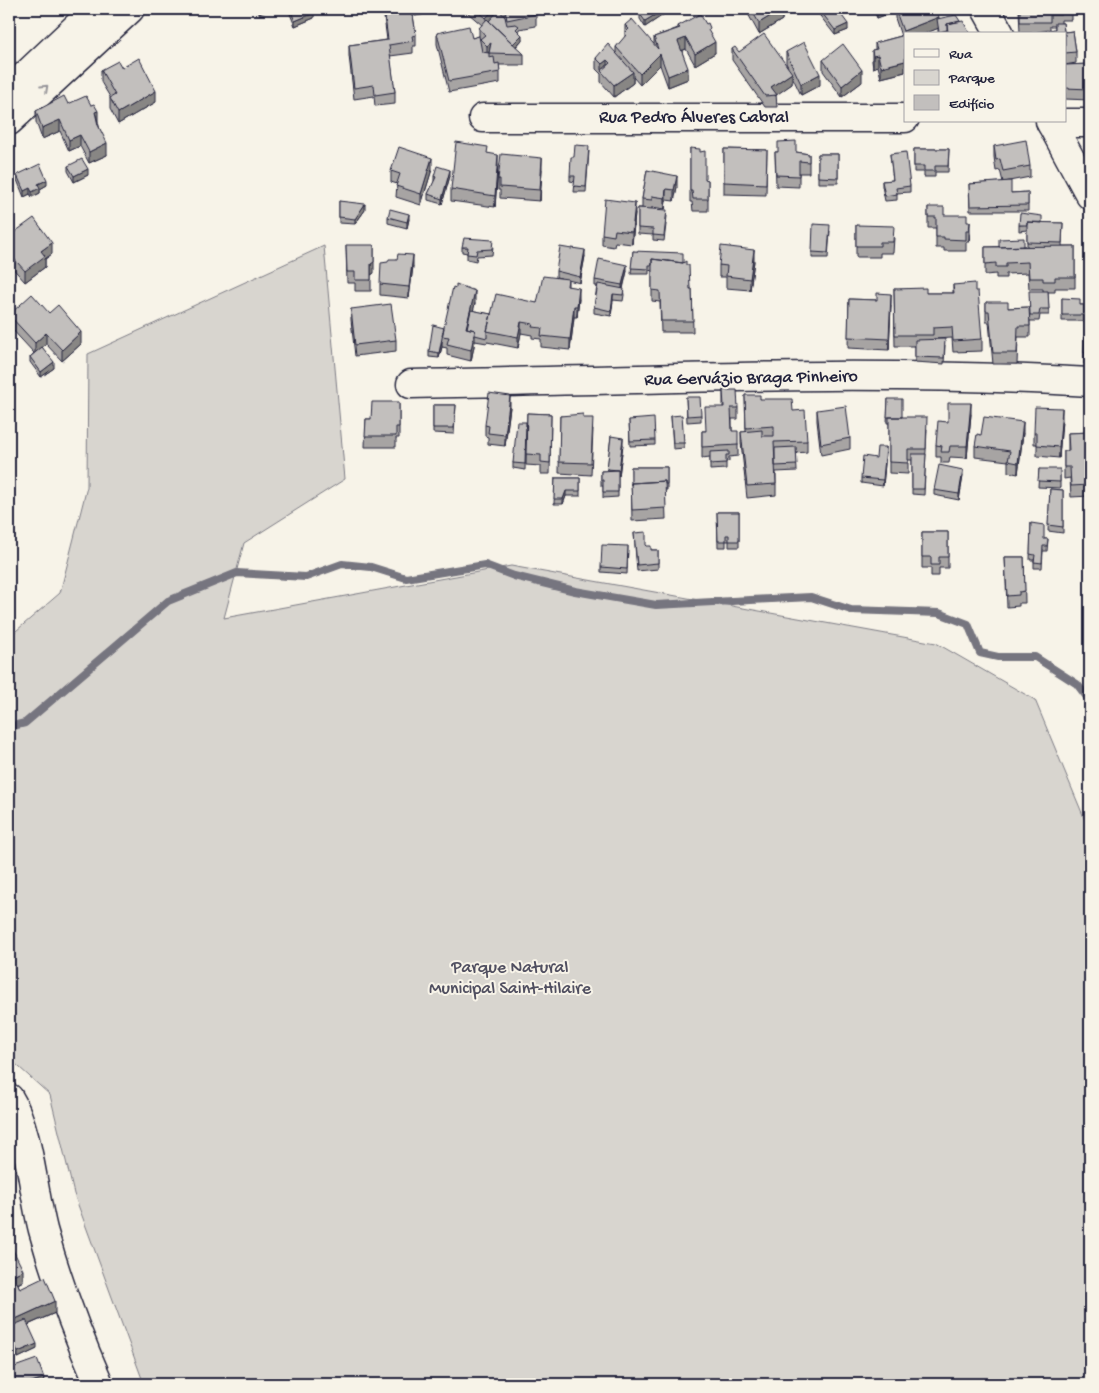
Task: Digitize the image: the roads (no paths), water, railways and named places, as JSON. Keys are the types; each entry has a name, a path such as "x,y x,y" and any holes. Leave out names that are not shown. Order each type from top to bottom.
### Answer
{"street":[{"path":"9,91 96,9"},
{"path":"9,121 130,9"},
{"path":"986,9 999,32"},
{"name":"Rua Pedro Álveres Cabral","path":"483,118 904,118"},
{"path":"1050,122 1090,123"},
{"path":"1050,122 1090,194"},
{"name":"Rua Gervázio Braga Pinheiro","path":"411,384 806,377 1004,377 1090,382"},
{"path":"10,1103 27,1149 43,1229 67,1310 99,1384"}],"waterway":[{"path":"9,727 25,723 168,601 237,573 306,577 342,564 371,567 406,578 485,565 514,576 575,591 656,605 811,597 851,610 939,613 968,624 980,653 998,657 1035,657 1077,684 1090,701"}],"park label":[{"name":"Parque Natural Municipal Saint-Hilaire","path":"510,978"}]}
